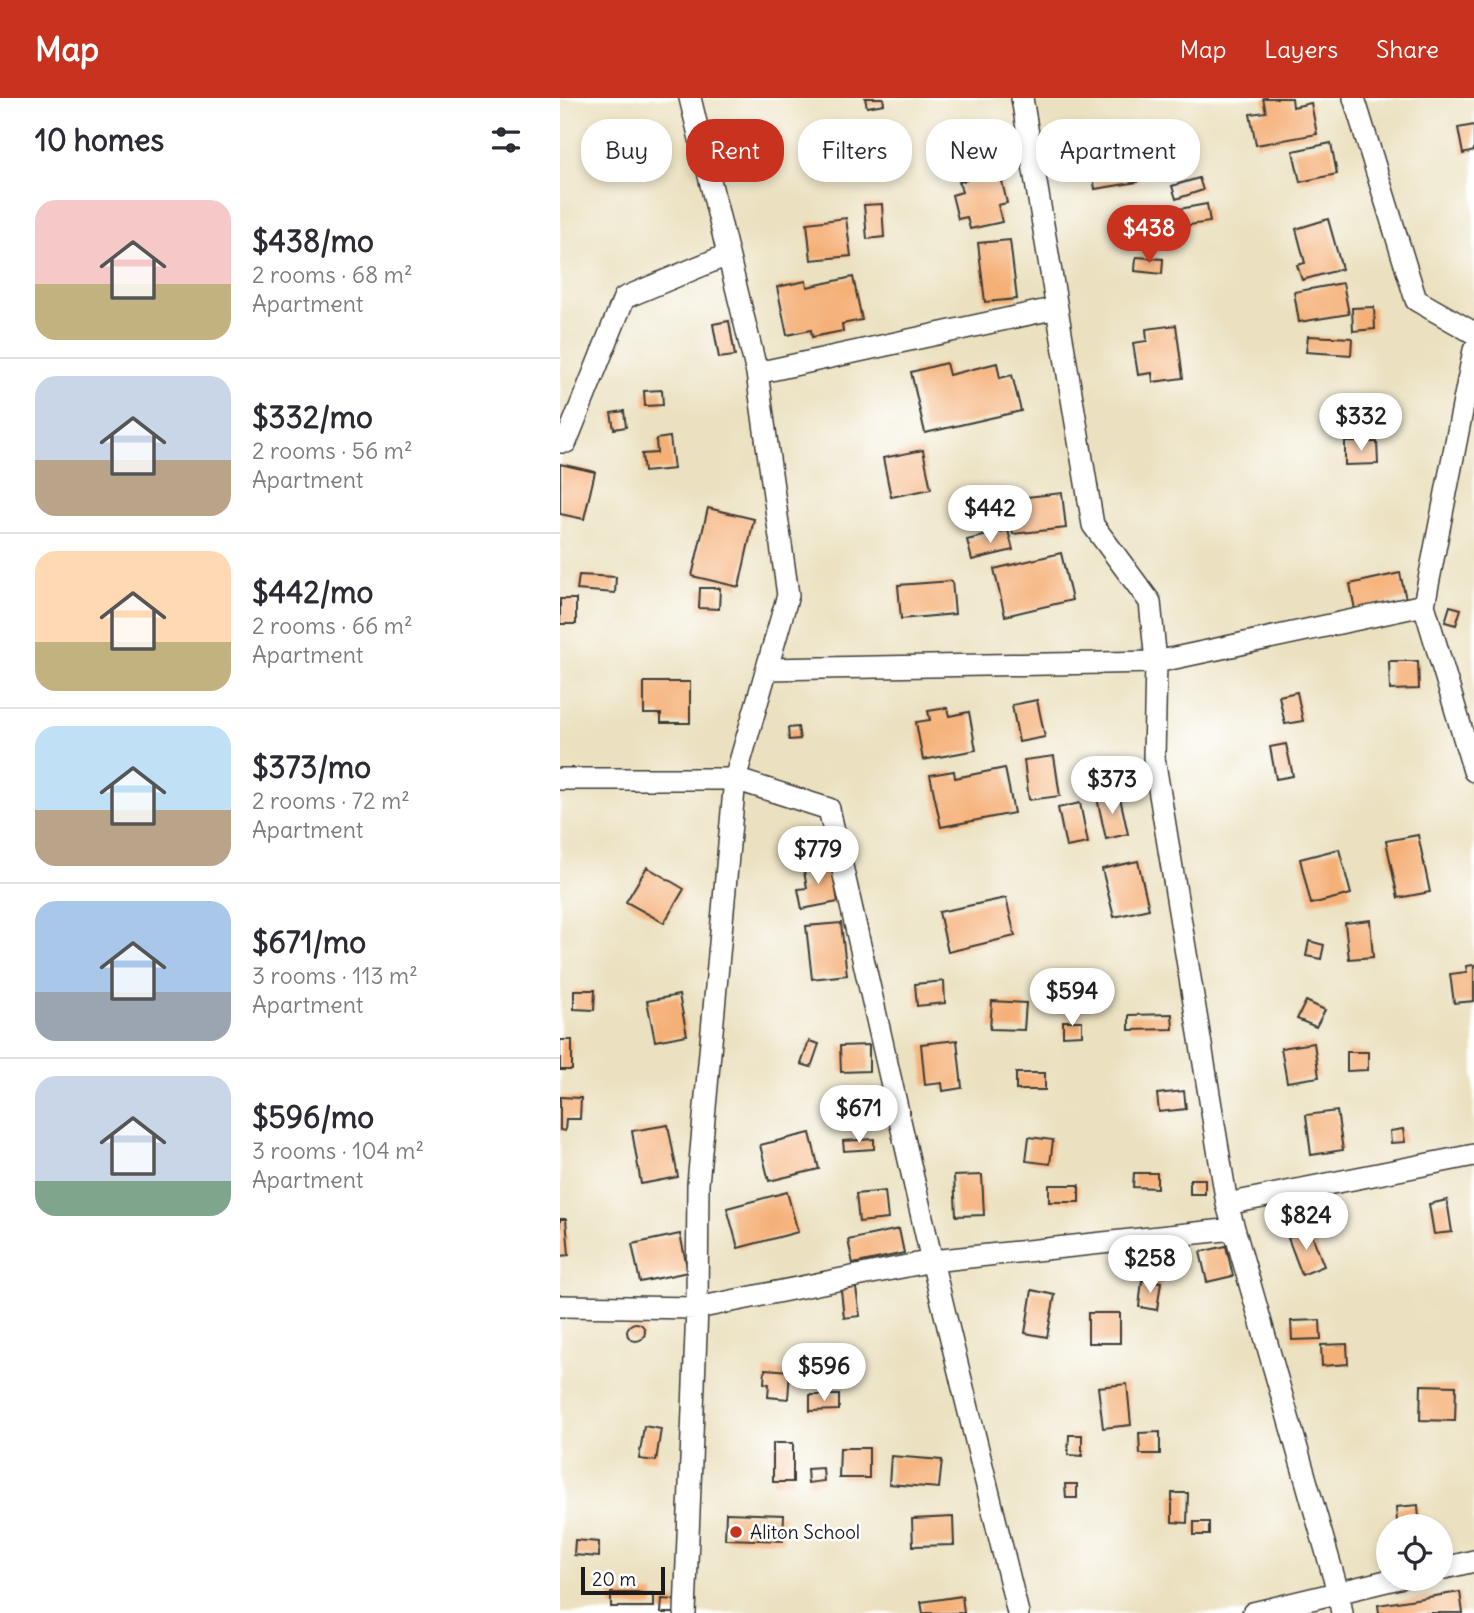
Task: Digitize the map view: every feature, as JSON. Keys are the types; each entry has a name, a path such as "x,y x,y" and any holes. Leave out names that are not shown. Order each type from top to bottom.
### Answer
{"street":[{"path":"685,1613 697,1308 698,1184 735,779 788,595 757,373 690,98"},
{"path":"1354,98 1416,300 1474,332"},
{"path":"1025,99 1093,525 1150,602 1156,662 1154,758 1227,1204 1340,1603"},
{"path":"560,442 566,442 624,298 727,255"},
{"path":"757,373 1057,309"},
{"path":"1474,350 1424,605 1474,771"},
{"path":"766,669 1156,662 1424,605"},
{"path":"560,779 735,779 828,809 932,1261 1018,1613"},
{"path":"1227,1204 1474,1155"},
{"path":"560,1306 697,1308 932,1261 1234,1229"},
{"path":"1453,1566 1474,1562"},
{"path":"1253,1613 1340,1603 1376,1588"}],"building":[{"path":"865,98 883,98 884,104 867,107"},
{"path":"1263,98 1292,98 1293,107 1311,103 1317,134 1256,145 1250,114 1266,112"},
{"path":"1474,125 1474,151 1463,154 1458,128"},
{"path":"1331,143 1337,174 1300,182 1293,151"},
{"path":"1200,181 1203,190 1176,199 1172,186"},
{"path":"959,182 1002,182 1007,203 998,205 1002,222 970,229 967,217 958,219 952,195 962,192"},
{"path":"1094,182 1138,182 1095,189"},
{"path":"882,204 884,237 867,239 864,205"},
{"path":"1207,204 1210,222 1182,226 1179,209"},
{"path":"846,218 851,256 811,260 807,223"},
{"path":"1328,219 1342,269 1302,280 1297,265 1305,263 1296,229"},
{"path":"1010,240 1017,299 985,302 978,243"},
{"path":"1136,257 1163,259 1162,274 1135,271"},
{"path":"853,277 862,320 842,324 843,331 812,337 811,330 787,335 777,287 806,281 807,287"},
{"path":"1343,283 1349,314 1299,322 1294,292"},
{"path":"1374,307 1375,329 1353,331 1352,308"},
{"path":"729,321 735,356 719,358 713,324"},
{"path":"1176,325 1183,378 1153,382 1152,373 1138,375 1133,343 1147,341 1146,329"},
{"path":"1308,336 1352,338 1351,355 1306,352"},
{"path":"946,363 949,375 997,363 1000,378 1012,375 1021,411 925,433 911,372"},
{"path":"662,390 663,405 645,406 644,391"},
{"path":"624,411 626,427 614,429 611,413"},
{"path":"670,437 674,469 644,472 642,454 657,453 656,439"},
{"path":"1345,442 1377,442 1378,464 1345,465"},
{"path":"923,450 931,489 891,497 883,458"},
{"path":"560,464 595,472 584,519 560,514"},
{"path":"1062,493 1066,528 1013,534 1009,499"},
{"path":"708,508 754,519 739,587 692,576"},
{"path":"1008,530 1013,550 972,560 967,540"},
{"path":"1061,553 1072,600 1005,616 994,569"},
{"path":"1400,573 1406,599 1355,610 1350,584"},
{"path":"579,575 616,577 615,593 577,590"},
{"path":"952,581 955,614 901,619 898,585"},
{"path":"700,588 720,588 719,609 699,608"},
{"path":"560,599 576,599 576,624 560,624"},
{"path":"1450,606 1461,609 1456,625 1445,622"},
{"path":"1389,661 1418,661 1419,689 1390,690"},
{"path":"644,682 690,682 690,723 661,723 661,714 644,714"},
{"path":"1297,692 1303,721 1285,724 1279,696"},
{"path":"1037,700 1045,737 1019,742 1012,705"},
{"path":"947,708 949,716 969,712 976,750 923,760 916,722 930,720 928,711"},
{"path":"798,727 800,739 789,740 788,728"},
{"path":"1286,744 1293,776 1276,779 1270,747"},
{"path":"1054,756 1060,796 1029,800 1024,760"},
{"path":"1005,768 1014,813 941,827 930,775 954,771 955,778"},
{"path":"1119,793 1128,834 1106,839 1097,798"},
{"path":"1080,803 1088,843 1066,847 1058,808"},
{"path":"1418,835 1430,892 1398,898 1386,841"},
{"path":"1339,849 1351,894 1311,904 1300,859"},
{"path":"831,861 838,902 802,909 798,889 807,888 803,866"},
{"path":"1138,861 1149,909 1114,917 1102,869"},
{"path":"647,867 684,889 664,923 626,902"},
{"path":"1006,898 1015,936 948,952 939,912"},
{"path":"1370,920 1373,957 1349,959 1345,923"},
{"path":"841,923 847,975 812,979 806,926"},
{"path":"1309,941 1324,945 1321,959 1306,956"},
{"path":"1474,965 1474,1001 1454,1003 1450,974 1467,972 1466,966"},
{"path":"1055,977 1072,978 1068,1009 1051,1008"},
{"path":"944,981 945,1003 917,1006 915,984"},
{"path":"574,990 595,990 594,1010 574,1009"},
{"path":"679,995 687,1035 655,1041 647,1001"},
{"path":"992,1001 1026,1003 1024,1030 990,1029"},
{"path":"1306,1001 1325,1010 1316,1027 1297,1019"},
{"path":"1172,1014 1173,1029 1129,1030 1129,1015"},
{"path":"1063,1021 1082,1021 1082,1035 1063,1036"},
{"path":"560,1040 572,1040 572,1070 560,1070"},
{"path":"957,1040 962,1088 943,1091 942,1083 925,1085 921,1044"},
{"path":"809,1041 819,1044 811,1067 801,1064"},
{"path":"1314,1043 1319,1077 1287,1082 1281,1048"},
{"path":"869,1045 869,1071 841,1072 840,1046"},
{"path":"1347,1052 1368,1052 1368,1070 1347,1071"},
{"path":"1016,1073 1045,1073 1045,1090 1016,1090"},
{"path":"1184,1091 1186,1109 1159,1112 1157,1094"},
{"path":"560,1097 581,1098 580,1119 566,1119 565,1131 560,1130"},
{"path":"1337,1111 1343,1150 1311,1155 1306,1115"},
{"path":"668,1125 678,1177 641,1184 632,1131"},
{"path":"1403,1129 1405,1142 1391,1143 1390,1131"},
{"path":"810,1133 819,1169 769,1181 760,1145"},
{"path":"1029,1137 1053,1140 1050,1164 1026,1161"},
{"path":"874,1139 874,1149 844,1151 843,1141"},
{"path":"1134,1173 1157,1173 1157,1188 1133,1187"},
{"path":"982,1175 984,1215 956,1216 954,1176"},
{"path":"1190,1179 1205,1179 1205,1194 1190,1194"},
{"path":"1049,1185 1079,1185 1079,1202 1049,1202"},
{"path":"885,1191 888,1219 859,1222 856,1194"},
{"path":"787,1192 798,1232 738,1248 727,1208"},
{"path":"1447,1200 1452,1232 1434,1234 1429,1204"},
{"path":"560,1219 566,1219 569,1255 560,1256"},
{"path":"899,1229 904,1253 853,1264 848,1240"},
{"path":"1310,1230 1324,1266 1302,1275 1288,1238"},
{"path":"680,1234 688,1272 640,1282 632,1244"},
{"path":"1226,1246 1233,1276 1207,1282 1200,1252"},
{"path":"1142,1280 1161,1282 1157,1310 1139,1307"},
{"path":"856,1288 860,1316 844,1318 841,1290"},
{"path":"1032,1290 1055,1295 1047,1337 1025,1333"},
{"path":"1088,1313 1120,1313 1120,1343 1088,1343"},
{"path":"1320,1320 1321,1339 1292,1340 1291,1321"},
{"path":"636,1323 642,1326 645,1332 642,1338 636,1341 630,1338 627,1332 630,1326"},
{"path":"1347,1344 1348,1364 1322,1366 1321,1345"},
{"path":"792,1358 816,1358 816,1385 800,1385 800,1377 792,1377"},
{"path":"765,1369 790,1371 788,1399 768,1397 769,1384 764,1383"},
{"path":"1127,1384 1131,1425 1103,1428 1098,1387"},
{"path":"1421,1385 1456,1386 1455,1421 1420,1420"},
{"path":"810,1395 839,1395 839,1410 810,1411"},
{"path":"644,1426 661,1429 656,1461 639,1459"},
{"path":"1160,1432 1160,1454 1140,1454 1139,1433"},
{"path":"1069,1435 1082,1435 1082,1456 1068,1455"},
{"path":"773,1443 793,1443 793,1482 773,1482"},
{"path":"840,1448 869,1448 869,1478 839,1478"},
{"path":"891,1456 942,1460 939,1488 889,1484"},
{"path":"823,1468 824,1481 808,1483 807,1469"},
{"path":"1065,1484 1077,1484 1077,1498 1066,1498"},
{"path":"1172,1493 1188,1493 1187,1523 1172,1522"},
{"path":"1418,1505 1419,1514 1396,1514 1396,1507"},
{"path":"726,1513 784,1515 783,1541 725,1539"},
{"path":"953,1517 954,1545 913,1546 912,1519"},
{"path":"1194,1522 1209,1522 1209,1535 1194,1535"},
{"path":"575,1540 599,1542 599,1557 574,1555"},
{"path":"1460,1592 1463,1613 1379,1613 1378,1605"},
{"path":"611,1593 654,1593 654,1607 611,1607"},
{"path":"962,1596 964,1613 923,1613 921,1602"},
{"path":"662,1599 677,1600 676,1613 661,1613"}],"place":[{"name":"Aliton School","path":"736,1532"}]}
